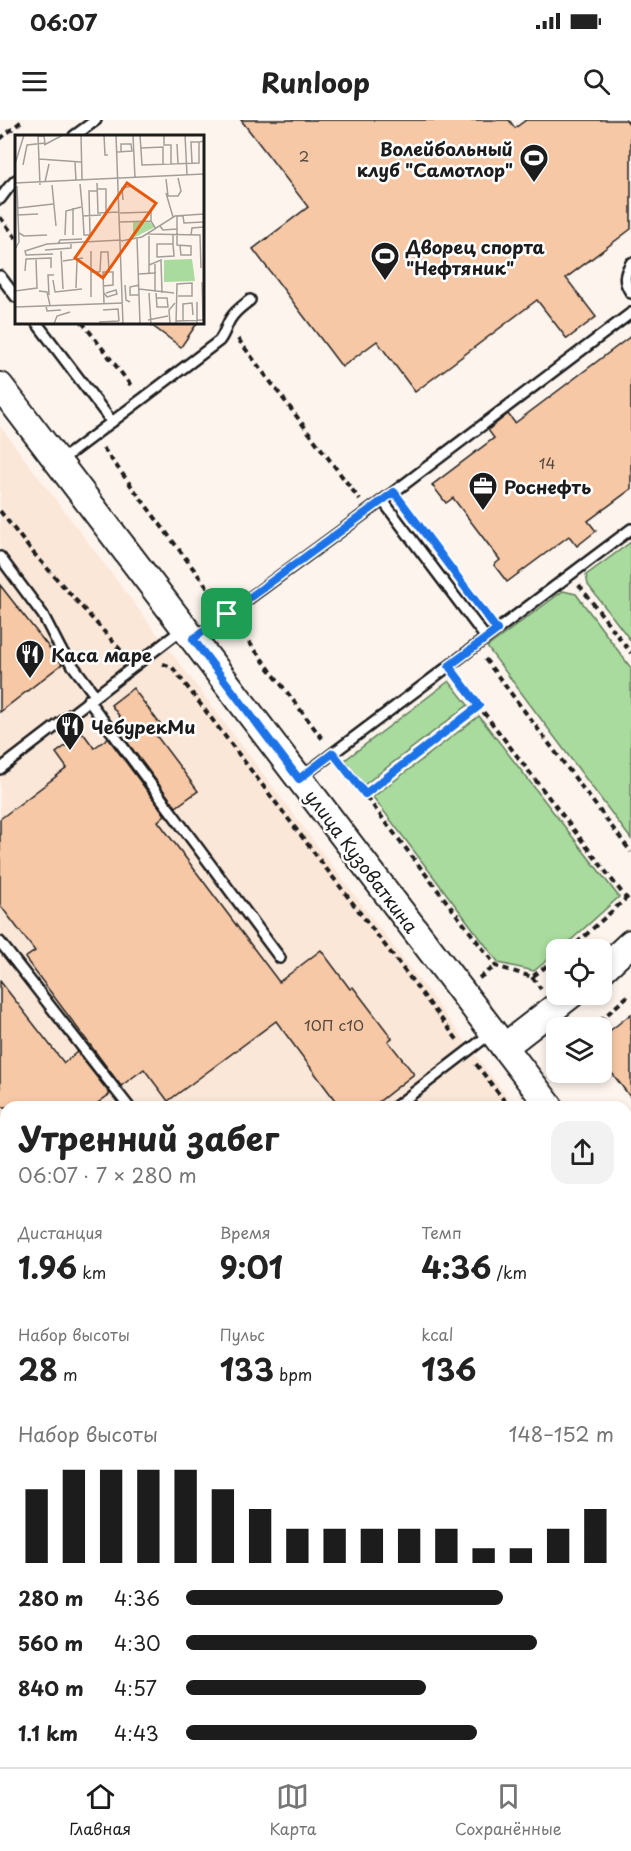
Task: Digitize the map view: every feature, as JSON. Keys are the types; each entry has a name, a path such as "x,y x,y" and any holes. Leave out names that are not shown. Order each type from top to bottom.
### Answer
{"main road":[{"name":"улица Кузоваткина","path":"0,386 545,1101"},
{"path":"612,961 631,943"},
{"path":"498,1039 554,1005"}],"lane":[{"path":"75,135 96,120"},
{"path":"0,199 15,181"},
{"path":"631,263 624,274 626,285 631,293"},
{"path":"0,276 15,296"},
{"path":"58,462 219,341 231,318 250,300"},
{"path":"0,769 134,665 227,614 383,501 631,313"},
{"path":"38,324 112,422"},
{"path":"383,501 486,638"},
{"path":"299,779 631,529"},
{"path":"0,557 43,615 92,698 280,958"},
{"path":"0,942 124,1101"},
{"path":"403,1101 466,1052 498,1039"}],"path":[{"path":"0,139 23,120"},
{"path":"0,218 15,237"},
{"path":"84,324 136,393"},
{"path":"228,326 362,502"},
{"path":"94,436 496,966 532,978 546,967"},
{"path":"0,511 29,548 141,673 157,661 172,667 504,1101"},
{"path":"571,575 631,653"},
{"path":"475,646 631,852"},
{"path":"449,666 626,898"},
{"path":"365,794 479,706"},
{"path":"580,939 631,894"},
{"path":"604,1017 631,993"}],"shaded area":[{"path":"0,426 510,1101 0,1101"}],"green space":[{"path":"631,542 631,641 588,585 586,575"},
{"path":"563,591 576,594 631,668 631,839 487,647"},
{"path":"449,681 468,705 364,785 345,760"},
{"path":"479,716 619,897 572,939 546,939 546,961 534,971 499,963 373,797"}],"building":[{"path":"241,120 509,120 515,128 526,120 626,120 631,126 631,229 566,278 596,317 567,339 537,300 415,392 377,341 342,367 253,249 308,207"},
{"path":"150,324 197,324 181,347"},
{"path":"631,336 631,489 588,521 596,531 577,546 569,536 507,582 494,565 500,560 453,498 446,503 432,485 494,438 488,430 508,414 515,423"},
{"path":"0,585 62,664 0,712"},
{"path":"133,688 160,724 152,730 198,791 176,807 118,730 125,724 111,705"},
{"path":"83,733 94,748 108,738 165,815 158,821 279,982 321,950 350,989 353,987 392,1038 388,1041 414,1074 380,1101 336,1101 276,1021 168,1101 144,1069 121,1086 25,958 35,951 0,905 0,819 67,768 56,753"},
{"path":"0,981 64,1063 77,1052 110,1094 100,1101 0,1101"},
{"path":"631,1014 631,1098 612,1073 612,1029"}],"place":[{"name":"Волейбольный клуб \"Самотлор\"","path":"534,184"},
{"name":"Дворец спорта \"Нефтяник\"","path":"385,282"},
{"name":"Роснефть","path":"483,512"},
{"name":"Каса маре","path":"30,680"},
{"name":"ЧебурекМи","path":"70,752"}],"route":[{"path":"394,492 497,630 449,666 479,706 365,794 333,753 299,779 193,639 227,614 394,492"}]}
